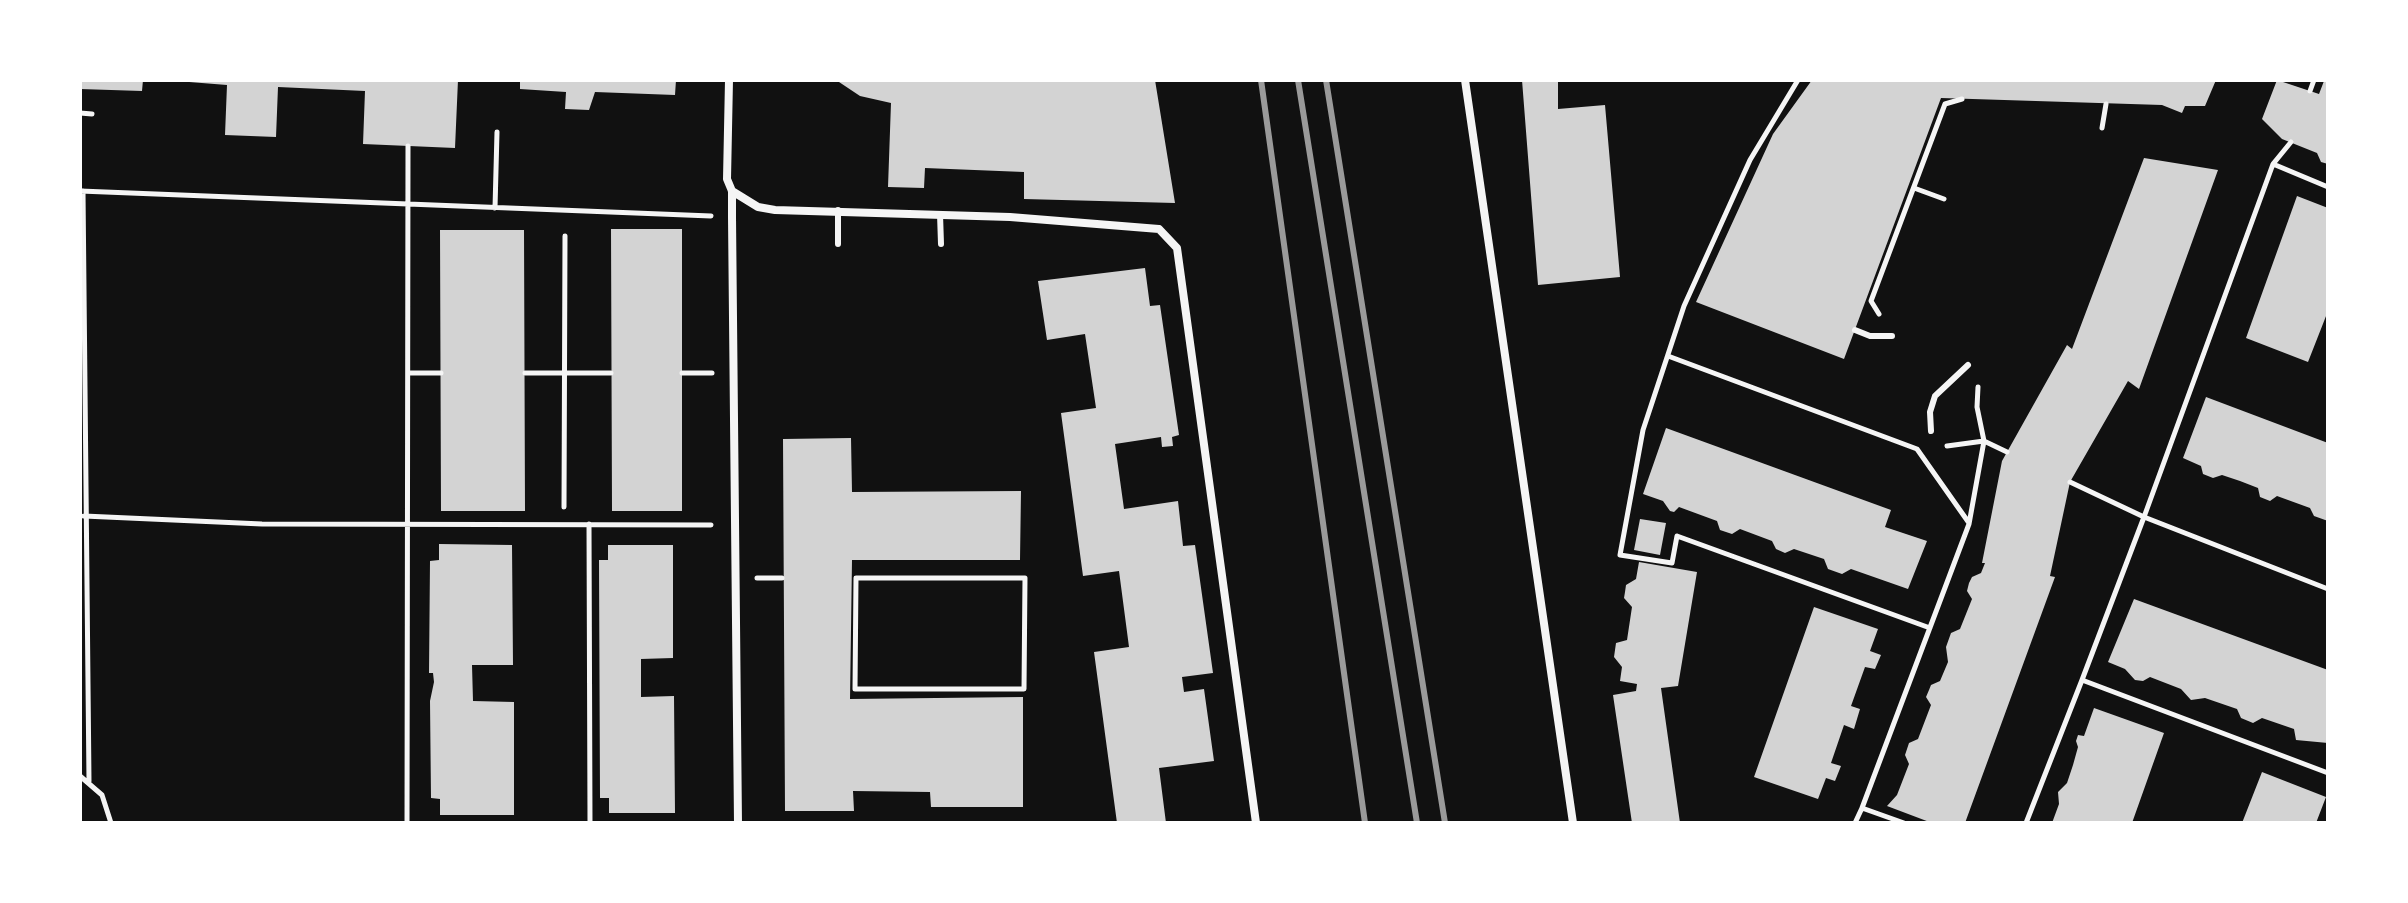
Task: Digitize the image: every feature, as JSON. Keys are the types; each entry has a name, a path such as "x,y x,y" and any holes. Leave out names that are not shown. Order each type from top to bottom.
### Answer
{"street":[{"path":"729,80 727,179 732,191 738,823"},
{"path":"1465,80 1573,823"},
{"path":"732,191 758,207 940,214 1159,229 1177,248 1256,823"}],"lane":[{"path":"838,210 838,244"},
{"path":"940,214 941,244"},
{"path":"1855,330 1870,336 1892,336"},
{"path":"1931,431 1930,412 1935,396 1968,365"}],"path":[{"path":"1798,80 1750,160 1684,306 1643,430 1620,555 1672,563 1677,536 1930,628"},
{"path":"2310,91 2314,80"},
{"path":"1874,294 1945,104 1962,99"},
{"path":"2102,128 2106,104"},
{"path":"80,113 92,114"},
{"path":"495,208 497,132"},
{"path":"2026,823 2144,517 2273,164 2291,142"},
{"path":"407,823 408,146"},
{"path":"2273,164 2328,187"},
{"path":"1914,188 1944,199"},
{"path":"89,781 82,191 732,217"},
{"path":"564,507 565,236"},
{"path":"1668,356 1917,449 1969,524"},
{"path":"408,373 441,373"},
{"path":"525,373 611,373"},
{"path":"1855,823 1969,524 1984,441 1977,407 1979,382"},
{"path":"1984,441 2007,452"},
{"path":"2070,482 2144,517 2328,589"},
{"path":"84,516 262,524 735,525"},
{"path":"589,524 590,823"},
{"path":"854,577 1025,578 1024,689 855,689 854,577"},
{"path":"2082,680 2328,773"},
{"path":"80,776 102,795 111,823"},
{"path":"1862,808 1904,823"}],"building":[{"path":"80,80 143,80 142,91 80,89"},
{"path":"164,80 458,80 455,148 363,144 365,91 278,87 276,137 225,135 227,85"},
{"path":"520,80 676,80 675,95 595,92 589,110 565,109 566,92 520,89"},
{"path":"836,80 1155,80 1175,203 1024,199 1024,172 925,168 924,188 888,187 891,103 860,96"},
{"path":"1522,80 1558,80 1558,109 1605,105 1620,277 1538,285"},
{"path":"1812,80 2216,80 2205,106 2185,106 2182,113 2162,105 1941,98 1844,359 1696,302 1773,134"},
{"path":"2277,80 2319,94 2324,81 2328,83 2328,164 2321,162 2317,153 2282,139 2262,119"},
{"path":"2144,158 2218,170 2139,389 2128,381 2070,482 2050,576 2055,577 1965,823 1932,823 1887,806 1897,795 1909,764 1905,755 1909,743 1918,739 1931,705 1926,697 1931,685 1940,681 1948,662 1946,647 1951,633 1960,629 1972,599 1967,591 1969,583 1972,577 1981,573 1985,563 1982,563 2002,461 2067,345 2072,349"},
{"path":"2297,196 2328,208 2328,311 2308,362 2246,338"},
{"path":"611,229 682,229 682,511 612,511"},
{"path":"440,230 524,230 525,511 441,511"},
{"path":"1145,268 1150,306 1160,305 1179,435 1172,437 1173,446 1162,447 1161,437 1115,444 1124,509 1178,501 1183,546 1195,545 1213,673 1182,677 1184,692 1204,689 1214,761 1159,768 1166,823 1117,823 1094,652 1129,647 1119,571 1083,576 1061,413 1096,408 1085,334 1047,340 1038,281"},
{"path":"2206,397 2328,443 2328,521 2314,516 2310,508 2277,496 2270,501 2260,497 2258,488 2240,481 2222,475 2213,478 2203,474 2201,466 2183,458"},
{"path":"1666,428 1891,510 1885,527 1927,541 1908,589 1851,569 1842,574 1828,569 1824,559 1794,549 1785,553 1776,549 1772,541 1740,529 1732,534 1720,530 1717,521 1679,507 1674,512 1670,511 1663,501 1643,494"},
{"path":"851,438 852,492 1021,491 1020,560 852,560 850,699 1023,697 1023,807 931,807 930,792 853,791 854,811 785,811 783,439"},
{"path":"1640,519 1666,523 1660,555 1634,550"},
{"path":"439,544 512,545 513,665 472,665 473,701 514,702 514,815 440,815 440,799 431,798 430,701 434,682 433,673 429,673 430,561 439,560"},
{"path":"608,545 673,545 673,658 641,659 641,697 674,696 675,813 609,813 609,798 600,798 599,560 608,560"},
{"path":"1639,562 1697,572 1678,686 1661,688 1680,823 1632,823 1613,695 1636,691 1637,684 1620,681 1622,667 1614,657 1616,643 1627,640 1632,607 1624,598 1626,585 1636,579"},
{"path":"2134,599 2328,670 2328,743 2296,740 2294,729 2262,718 2253,723 2241,718 2237,709 2205,698 2191,700 2181,689 2150,677 2143,681 2135,680 2125,669 2108,662"},
{"path":"1814,607 1878,629 1870,651 1881,655 1875,669 1865,667 1851,706 1860,709 1854,729 1844,725 1831,763 1841,766 1835,781 1826,778 1818,799 1754,777"},
{"path":"2094,708 2164,733 2132,823 2052,823 2059,804 2058,792 2067,783 2073,765 2078,735 2084,736"},
{"path":"2262,772 2326,797 2316,823 2242,823"}],"railway":[{"path":"1261,80 1365,823"},
{"path":"1298,80 1417,823"},
{"path":"1326,80 1445,823"}]}
